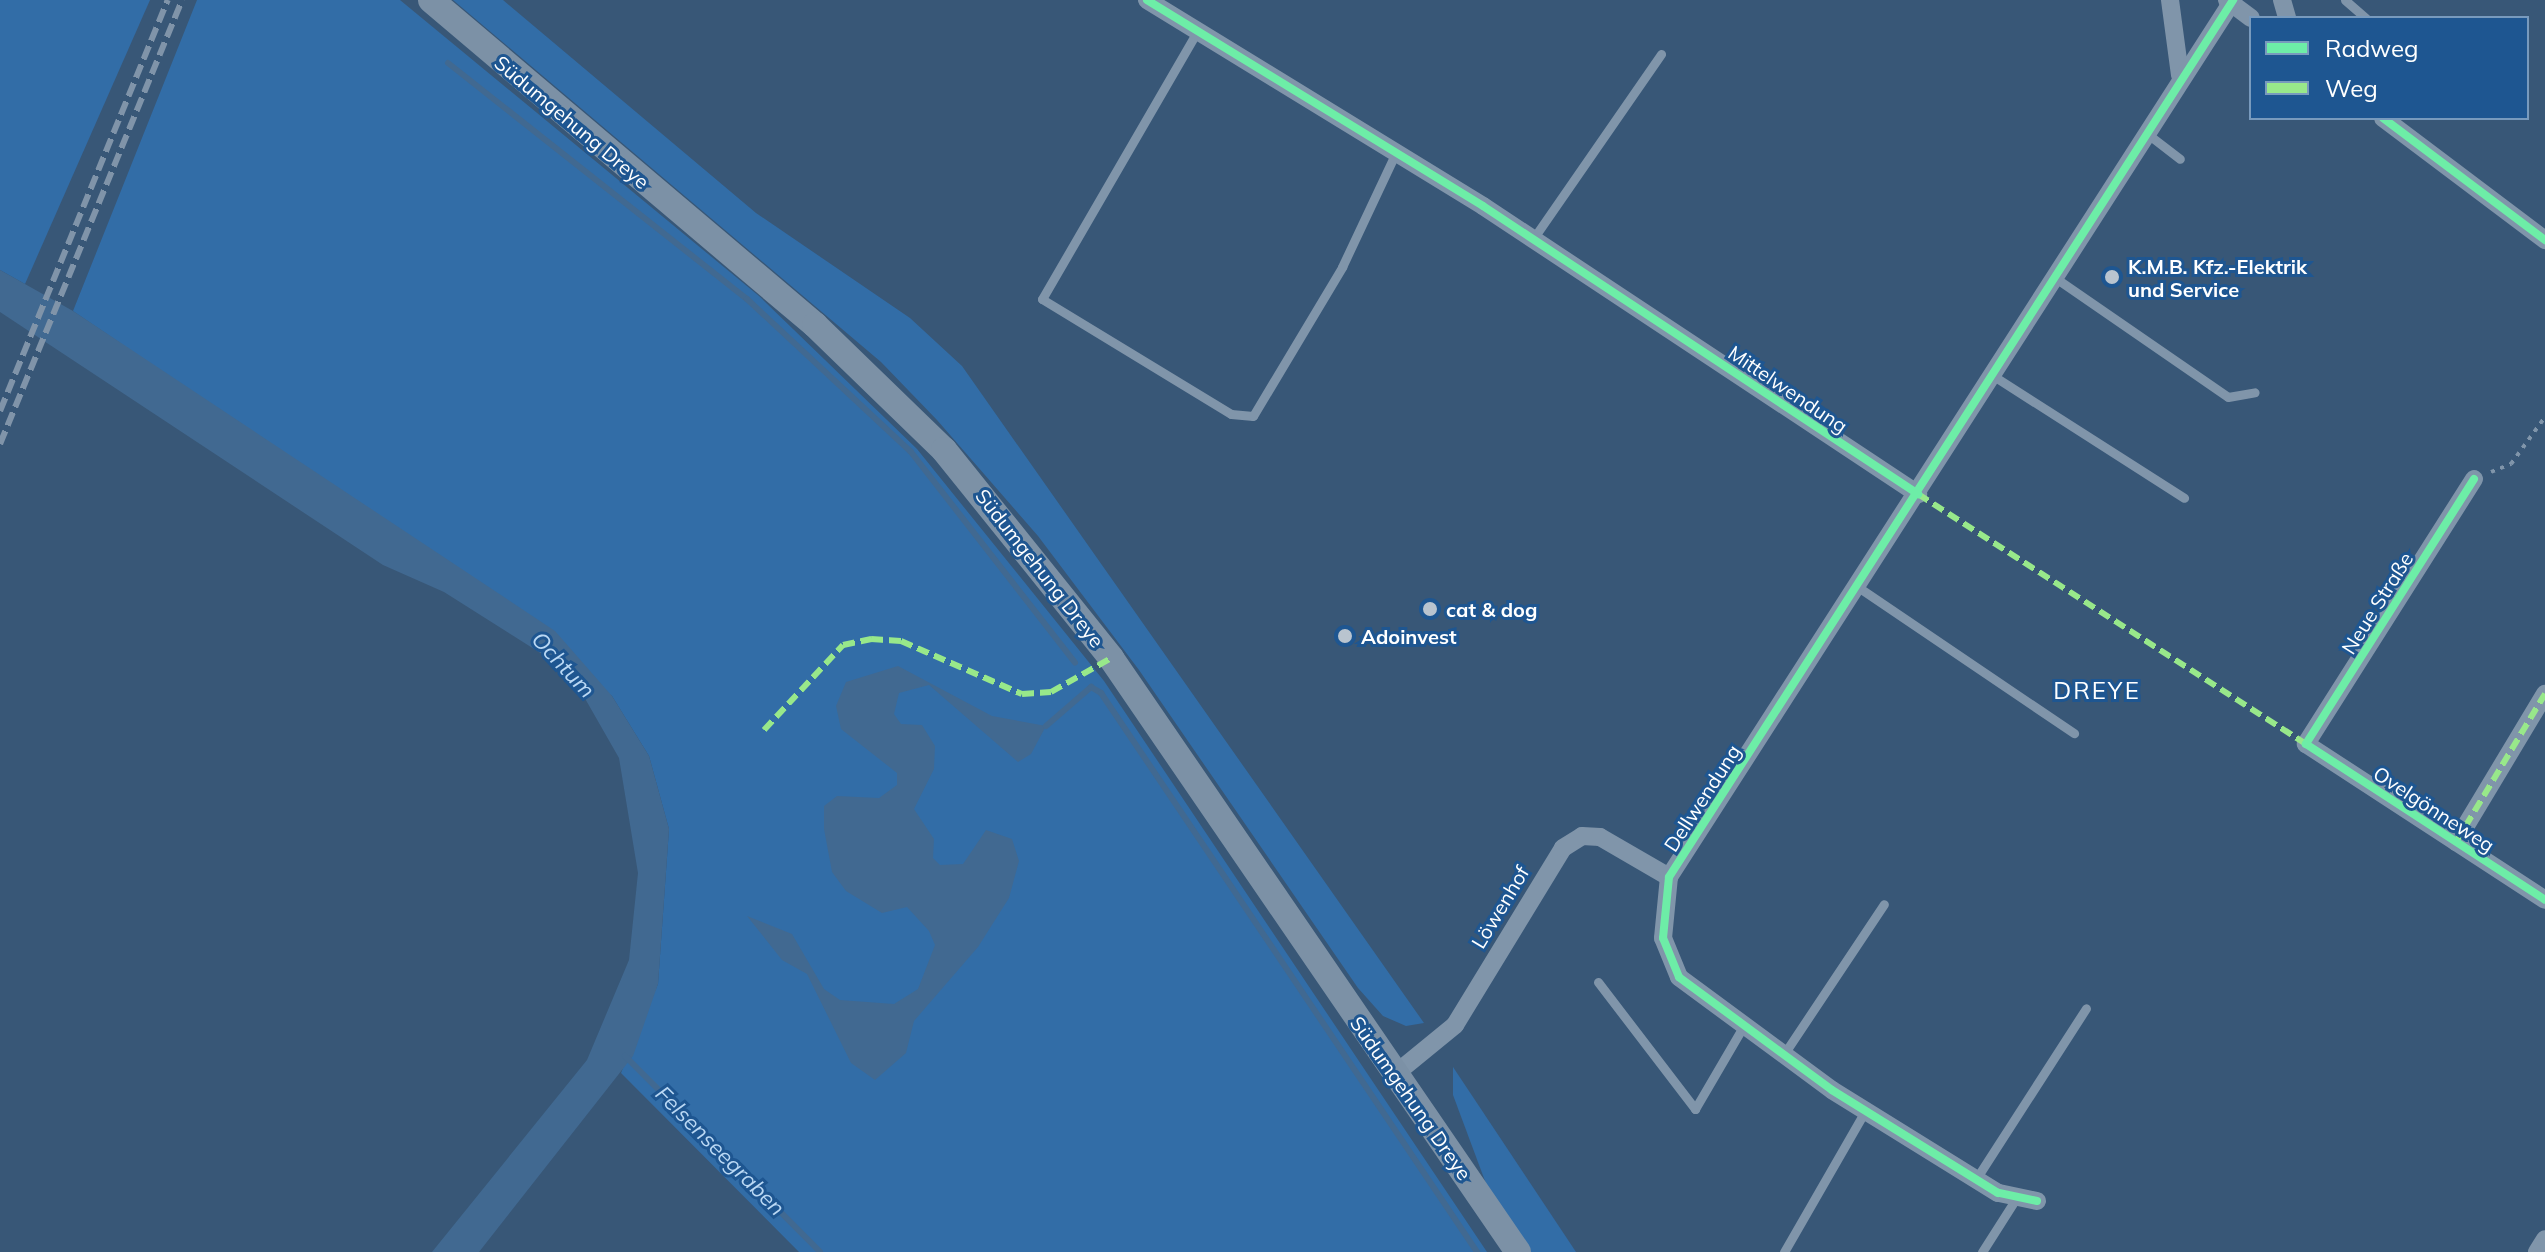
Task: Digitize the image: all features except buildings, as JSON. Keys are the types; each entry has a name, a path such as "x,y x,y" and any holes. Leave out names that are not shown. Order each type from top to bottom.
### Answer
{"main road":[{"name":"Südumgehung Dreye","path":"431,0 815,325 944,450 1111,658 1518,1252"}],"street":[{"name":"Mittelwendung","path":"1147,0 1199,29 1533,239 1918,494"},
{"path":"2170,0 2180,75"},
{"path":"1918,494 2180,75 2230,1 2249,16"},
{"path":"2386,120 2545,240"},
{"name":"Neue Straße","path":"2306,744 2474,479"},
{"name":"Dellwendung","path":"1918,494 1669,877 1663,938 1679,977 1865,1111 1976,1179 2017,1197 2037,1201"},
{"path":"2456,842 2545,694"},
{"name":"Ovelgönneweg","path":"2306,744 2545,900"},
{"name":"Löwenhof","path":"1394,1075 1455,1025 1563,848 1582,836 1600,837 1669,877"},
{"path":"2537,1252 2545,1239"}],"lane":[{"path":"2345,0 2364,16"},
{"path":"1199,29 1042,299 1231,414 1253,416 1342,267 1396,152"},
{"path":"1533,239 1661,54"},
{"path":"2145,132 2180,159"},
{"path":"2054,277 2228,397 2255,392"},
{"path":"1992,375 2184,498"},
{"path":"1858,587 2074,733"},
{"path":"1784,1054 1884,904"},
{"path":"1598,982 1695,1109 1744,1025"},
{"path":"1976,1179 2086,1008"},
{"path":"1784,1252 1865,1111"},
{"path":"1982,1252 2017,1197"}],"path":[{"path":"2474,479 2511,464 2545,417"}],"shaded area":[{"path":"0,0 150,0 25,284 0,270"},
{"path":"197,0 400,0 759,296 917,449 1104,681 1487,1252 799,1252 621,1073 658,984 669,829 649,756 612,696 349,498 73,311"},
{"path":"453,0 503,0 756,213 910,318 962,366 1424,1023 1406,1026 1383,1016 1358,988 1139,670 1038,536 937,420 881,362"},
{"path":"1453,1067 1576,1252 1529,1252 1491,1197 1453,1095"}],"water":[{"name":"Ochtum","path":"0,270 73,311 555,631 612,696 649,756 669,829 658,984 633,1056 479,1252 432,1252 587,1060 629,960 638,873 619,758 579,688 542,654 444,592 383,565 0,312"},
{"path":"898,666 992,716 1046,726 1031,754 1018,762 929,685 899,693 894,714 901,724 922,725 935,746 934,769 914,809 934,839 933,858 940,865 963,864 986,830 1012,839 1019,861 1009,898 978,947 914,1021 906,1053 875,1080 851,1063 807,974 782,960 747,916 792,934 824,989 840,1000 894,1004 918,989 935,945 929,931 907,907 882,913 846,891 832,872 824,829 824,806 837,796 879,798 897,785 897,773 841,729 836,706 846,682"}],"waterway":[{"path":"448,63 747,299 911,452 1075,663"},
{"path":"1046,726 1091,687 1101,693 1477,1252"},
{"name":"Felsenseegraben","path":"625,1056 820,1252"}],"railway":[{"path":"0,411 168,0"},
{"path":"0,444 182,0"}],"marked path":[{"path":"1918,494 2306,744"},
{"path":"764,730 843,645 871,639 901,641 1022,694 1051,692 1111,658"},
{"path":"2456,842 2545,694"}],"cycle path":[{"path":"1147,0 1483,206 1918,494"},
{"path":"2037,1201 1998,1193 1832,1090 1679,977 1663,938 1669,877 2233,0"},
{"path":"2386,120 2545,240"},
{"path":"2474,479 2306,744 2545,900"}],"place":[{"name":"K.M.B. Kfz.-Elektrik und Service","path":"2112,277"},
{"name":"cat & dog","path":"1430,609"},
{"name":"Adoinvest","path":"1345,636"}],"district":[{"name":"DREYE","path":"2097,691"}]}
